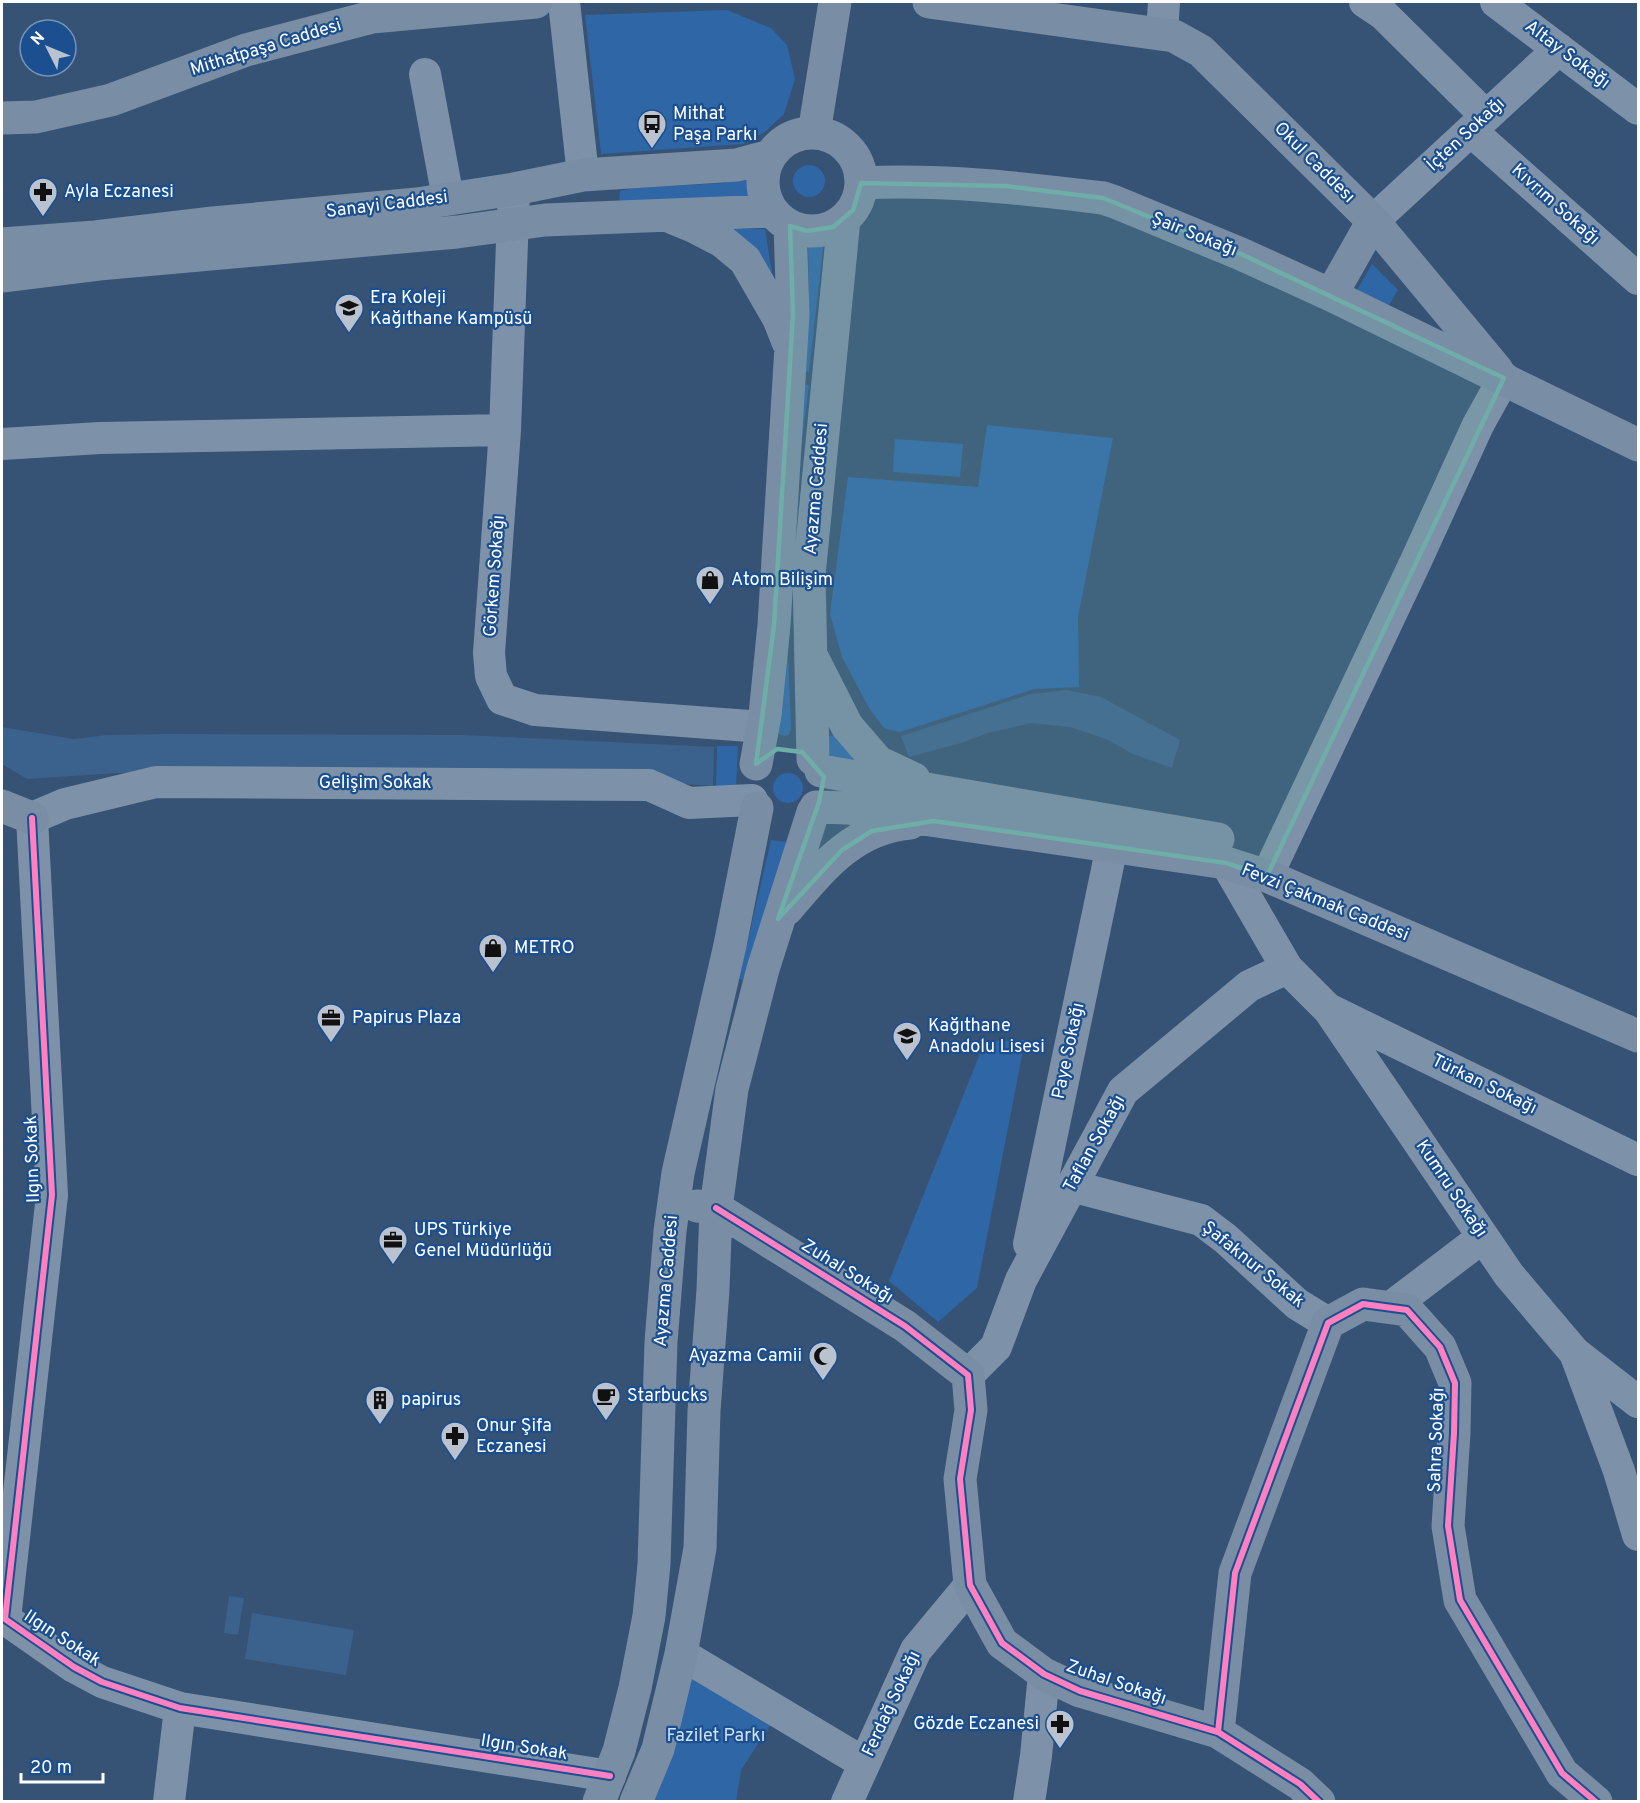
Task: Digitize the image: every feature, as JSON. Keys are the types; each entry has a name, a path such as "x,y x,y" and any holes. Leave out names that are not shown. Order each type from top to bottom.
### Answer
{"main road":[{"name":"Mithatpaşa Caddesi","path":"2,118 36,117 111,100 246,50 372,17 536,2"},
{"path":"814,133 836,2"},
{"name":"Okul Caddesı","path":"929,2 1174,36 1201,51 1373,221 1504,378 1638,445"},
{"path":"814,133 838,140 848,148 860,171 861,183 859,197 853,210 844,219 820,231 807,231 781,219 765,198 762,184 764,169 770,156 782,143 796,135 814,133"},
{"name":"Sanayi Caddesi","path":"2,244 95,237 213,223 417,204 514,189 582,175 737,165 770,156"},
{"name":"Şair Sokağı","path":"861,183 904,181 1006,186 1103,198 1241,254 1504,378"},
{"name":"Sanayi Caddesi","path":"2,276 110,263 457,232 545,220 666,216 781,219"},
{"path":"666,216 722,241 745,260 779,319 791,349"},
{"name":"Ayazma Caddesi","path":"604,1789 619,1750 635,1688 649,1616 654,1564 660,1354 674,1204 678,1173 730,945 754,804 749,781 756,764 763,727 774,625 793,314 781,219"},
{"name":"Ayazma Caddesi","path":"817,765 810,653 809,575 844,219"},
{"path":"1331,295 1373,221"},
{"path":"810,653 847,726 878,762 938,807"},
{"path":"636,1802 658,1749 681,1654 700,1548 702,1464 716,1208 732,1089 751,1010 778,919 814,810 823,792 824,777 817,765 802,752 790,748 771,752 756,764"},
{"name":"Fevzi Çakmak Caddesi","path":"817,765 938,807"},
{"path":"754,804 766,816 777,821 790,822 802,819 814,810"},
{"path":"2,806 17,821"},
{"path":"778,919 819,872 852,843 872,831 897,824 938,807"},
{"name":"Fevzi Çakmak Caddesi","path":"814,810 938,807 1114,833 1233,842 1271,867 1638,1036"},
{"name":"Fevzi Çakmak Caddesi","path":"1114,833 1226,863 1271,867 1638,1011"},
{"path":"674,1204 716,1208"},
{"name":"Zuhal Sokağı","path":"716,1208 905,1326 968,1375 971,1410 960,1479 970,1585 1002,1643 1044,1674 1080,1690 1218,1732 1300,1784 1319,1802"},
{"name":"Sahra Sokağı","path":"1328,1323 1363,1304 1407,1310 1440,1347 1455,1383 1448,1526 1460,1600 1562,1773 1596,1802"},
{"path":"1218,1732 1235,1573 1328,1323"},
{"path":"660,1354 677,1355 685,1365 686,1432 702,1464"}],"street":[{"path":"564,2 582,175"},
{"path":"1162,34 1164,2"},
{"name":"Kıvrım Sokağı","path":"1365,2 1383,14 1478,123 1638,279"},
{"name":"Altay Sokağı","path":"1496,2 1638,109"},
{"name":"İçten Sokağı","path":"1373,221 1559,50"},
{"path":"425,74 448,198"},
{"name":"Görkem Sokağı","path":"514,189 505,430 489,653 491,676 502,699 535,710 763,727"},
{"path":"1271,867 1478,425 1504,378"},
{"path":"2,444 100,438 505,430"},
{"name":"Gelişim Sokak","path":"17,821 65,804 156,782 649,785 689,803 754,804"},
{"name":"Ilgın Sokak","path":"17,821 52,1195 3,1618 74,1667 102,1682 180,1708 604,1789"},
{"name":"Paye Sokağı","path":"1021,1280 1114,833"},
{"name":"Kumru Sokağı","path":"1226,863 1287,968 1329,1010 1509,1275 1575,1353 1619,1471 1638,1535"},
{"name":"Taflan Sokağı","path":"968,1375 996,1347 1021,1280 1123,1091 1250,986 1287,968"},
{"name":"Türkan Sokağı","path":"1329,1010 1638,1160"},
{"name":"Şafaknur Sokak","path":"1071,1186 1201,1220 1226,1239 1297,1304 1328,1323"},
{"path":"1391,1307 1483,1237"},
{"path":"1575,1353 1638,1402"},
{"name":"Ferdağ Sokağı","path":"847,1802 916,1650 970,1585"},
{"path":"681,1654 864,1763"},
{"path":"1029,1802 1044,1674"},
{"path":"169,1802 180,1708"}],"highlighted area":[{"path":"861,183 1006,186 1103,198 1241,254 1504,378 1267,876 1226,863 934,821 872,831 842,850 778,919 819,802 824,777 802,752 777,749 756,764 774,625 793,314 790,226 807,231 833,227 853,210"}],"green space":[{"path":"727,10 771,28 787,45 795,79 784,114 766,131 743,144 601,154 585,15"},
{"path":"809,165 820,170 825,181 820,192 809,197 798,192 793,181 798,170"},
{"path":"755,174 759,200 619,202 620,191 634,188 724,183"},
{"path":"722,228 765,229 775,291"},
{"path":"808,240 824,240 809,372 803,371 809,293"},
{"path":"1372,264 1398,290 1389,305 1357,290"},
{"path":"801,384 809,385 795,497 788,655 791,728 789,734 785,736 775,733"},
{"path":"987,425 1113,438 1078,617 1079,687 1034,689 900,732 884,728 869,708 842,657 830,614 848,477 978,487"},
{"path":"895,439 963,444 960,477 893,472"},
{"path":"837,734 877,765 831,761 827,737"},
{"path":"717,746 738,746 736,787 716,787"},
{"path":"788,773 799,777 803,788 799,799 788,803 777,799 773,788 777,777"},
{"path":"771,840 787,842 743,980 739,979"},
{"path":"1025,1040 977,1288 938,1322 889,1281 985,1041"},
{"name":"Fazilet Parkı","path":"688,1677 773,1721 741,1770 736,1801 652,1802"}],"shaded area":[{"path":"1067,690 1101,697 1180,740 1172,768 1133,754 1106,739 1070,727 1031,723 988,733 909,757 901,736 1031,694"},
{"path":"2,727 74,739 107,735 165,734 465,735 714,747 713,786 562,776 293,770 119,773 27,779 2,764"},
{"path":"229,1596 244,1598 238,1635 224,1633"},
{"path":"252,1613 354,1630 346,1675 245,1659"}],"cycle path":[{"path":"32,818 52,1195 5,1619 74,1667 102,1682 180,1708 610,1776"},
{"path":"716,1208 905,1326 968,1375 971,1410 960,1479 970,1585 1002,1643 1044,1674 1080,1691 1218,1732 1300,1784 1319,1802"},
{"path":"1218,1732 1235,1573 1328,1323 1363,1304 1407,1310 1440,1347 1455,1383 1448,1526 1460,1600 1562,1773 1596,1802"}],"place":[{"name":"Mithat Paşa Parkı","path":"652,150"},
{"name":"Ayla Eczanesi","path":"43,218"},
{"name":"Era Koleji Kağıthane Kampüsü","path":"349,334"},
{"name":"Atom Bilişim","path":"710,606"},
{"name":"METRO","path":"493,974"},
{"name":"Papirus Plaza","path":"331,1044"},
{"name":"Kağıthane Anadolu Lisesi","path":"907,1062"},
{"name":"UPS Türkiye Genel Müdürlüğü","path":"393,1266"},
{"name":"Ayazma Camii","path":"823,1382"},
{"name":"Starbucks","path":"606,1422"},
{"name":"papirus","path":"380,1426"},
{"name":"Onur Şifa Eczanesi","path":"455,1462"},
{"name":"Gözde Eczanesi","path":"1060,1750"}]}
